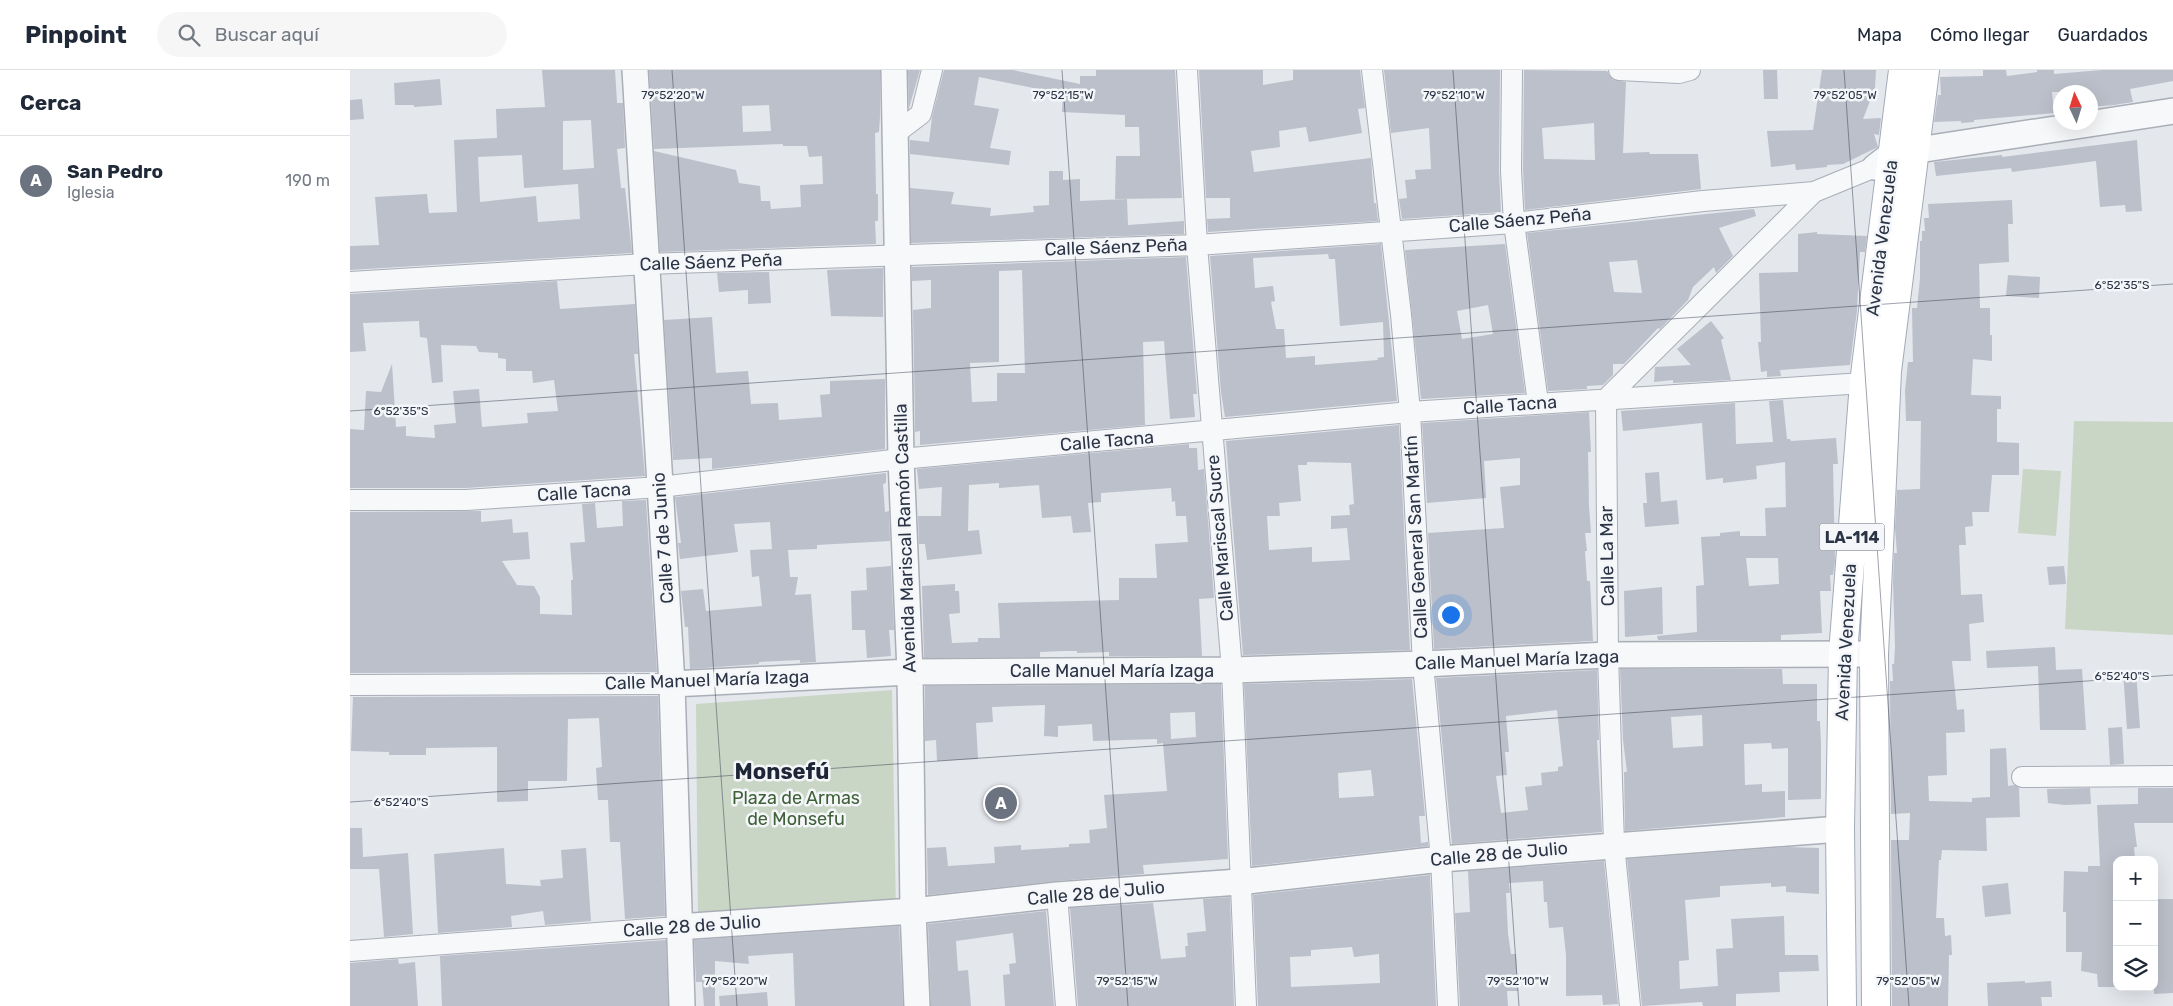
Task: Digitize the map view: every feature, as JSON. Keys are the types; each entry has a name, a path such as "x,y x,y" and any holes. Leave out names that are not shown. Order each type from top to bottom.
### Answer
{"main road":[{"name":"Avenida Venezuela","path":"1876,1006 1874,654 1902,70"},
{"name":"Avenida Venezuela","path":"1842,1006 1840,829 1843,654 1864,384 1897,160 1925,70"}],"street":[{"name":"Calle 7 de Junio","path":"635,70 672,684 678,927 682,1006"},
{"name":"Avenida Mariscal Ramón Castilla","path":"894,70 901,459 910,672 913,911 918,1006"},
{"path":"896,133 921,114 932,70"},
{"name":"Calle Mariscal Sucre","path":"1187,70 1196,245 1232,670 1239,882 1246,1006"},
{"name":"Calle General San Martín","path":"1372,70 1389,231 1401,315 1410,412 1423,664 1441,859 1448,1006"},
{"path":"1512,70 1514,223 1538,404"},
{"path":"1619,70 1679,73 1690,70"},
{"name":"Calle Sáenz Peña","path":"350,282 646,264 1196,245 1514,223 1703,201 1814,192 1897,160 2173,111"},
{"name":"Calle Sáenz Peña","path":"1897,160 2173,126"},
{"path":"1606,399 1814,192"},
{"name":"Calle Tacna","path":"350,500 466,500 660,487 901,459 1212,432 1410,412 1864,384"},
{"name":"Calle La Mar","path":"1606,399 1608,655 1614,844 1630,1006"},
{"name":"Calle Manuel María Izaga","path":"350,685 672,684 910,672 1232,670 1423,664 1608,655 1874,654"},
{"path":"2022,777 2173,776"},
{"name":"Calle 28 de Julio","path":"350,951 913,911 1057,895 1239,882 1441,859 1614,844 1840,829"},
{"path":"1057,895 1066,1006"}],"green space":[{"path":"2074,421 2173,422 2173,635 2065,629"},
{"path":"2023,469 2061,471 2056,536 2018,533"},
{"name":"Plaza de Armas de Monsefu","path":"892,690 896,913 698,922 696,704"}],"building":[{"path":"542,70 615,70 617,103 623,103 625,148 617,149 621,188 625,188 632,253 350,270 350,246 379,245 375,197 427,194 429,213 457,212 454,140 497,138 496,109 545,107","holes":["591,120 594,168 563,170 563,121","522,155 524,188 578,184 580,219 538,222 536,196 480,202 478,157"]},
{"path":"649,70 880,70 879,132 875,133 876,194 878,194 878,221 875,221 876,244 660,252 654,151 736,170 739,183 760,186 761,201 770,201 771,209 801,207 800,185 823,184 822,156 809,157 807,146 783,146 783,144 654,149","holes":["769,105 771,131 743,132 742,106"]},
{"path":"908,70 920,70 909,108"},
{"path":"944,70 1013,70 1080,84 1080,76 1096,76 1096,70 1175,70 1182,198 1115,199 1116,156 1140,156 1139,127 1125,127 1125,115 1062,112 1063,94 979,77 974,105 999,109 990,148 1011,151 1009,165 910,154 910,140 929,142 932,117"},
{"path":"1199,70 1263,70 1263,85 1293,80 1293,70 1360,70 1365,108 1358,109 1362,133 1309,142 1306,127 1279,131 1280,147 1251,151 1254,172 1371,158 1374,203 1376,203 1378,221 1208,232 1207,219 1230,218 1230,198 1206,198"},
{"path":"1384,70 1500,70 1499,171 1501,212 1402,219 1399,199 1407,198 1405,180 1416,179 1415,170 1431,169 1429,128 1391,133"},
{"path":"1524,70 1607,71 1613,80 1626,82 1623,153 1698,154 1701,189 1525,210 1523,171","holes":["1594,123 1595,160 1544,159 1542,128"]},
{"path":"1763,70 1777,70 1778,99 1764,99"},
{"path":"1822,70 1876,70 1875,88 1863,119 1881,118 1879,135 1874,134 1878,147 1843,164 1827,165 1827,167 1796,170 1795,164 1771,167 1767,131 1813,130"},
{"path":"1983,70 2006,70 2007,76 2037,72 2037,70 2054,70 2054,74 2102,70 2173,70 2173,81 2130,89 2133,102 2098,106 2098,85 2053,85 2053,113 1974,120 1974,122 1961,123 1961,121 1934,122 1938,95 1941,95 1940,77 1983,76"},
{"path":"440,79 442,105 414,107 414,105 395,105 394,83"},
{"path":"362,99 364,119 350,120 350,100"},
{"path":"2137,140 2142,211 2126,212 2125,205 2100,207 2096,161 2012,172 2011,168 1936,176 1934,162 2002,155 2002,157"},
{"path":"1049,171 1063,171 1063,180 1080,179 1080,201 1127,199 1128,225 1184,221 1184,234 911,243 910,188 954,192 951,204 991,208 990,216 1034,212 1033,206 1049,205"},
{"path":"2012,200 2013,224 2008,224 2009,262 1979,264 1980,308 1990,308 1992,361 1973,359 1971,395 2001,396 2001,409 1997,409 1997,442 2019,443 2019,475 1992,475 1989,512 1972,512 1973,526 1965,527 1966,545 1959,545 1961,595 1982,594 1984,622 1969,624 1971,661 1952,661 1957,710 1964,709 1965,732 1946,733 1947,775 1928,776 1929,801 1972,802 1972,798 1990,797 1990,749 2006,748 2008,786 2014,785 2019,788 2020,817 1986,818 1987,851 1942,850 1941,860 1939,860 1936,918 1944,918 1945,936 1951,935 1952,955 1949,955 1948,1006 1892,1006 1891,840 1909,840 1910,813 1891,814 1890,681 1893,681 1892,664 1894,664 1895,647 1894,553 1897,553 1895,528 1897,490 1920,489 1921,421 1906,421 1905,391 1908,362 1913,362 1912,308 1917,308 1920,278 1920,241 1922,241 1922,231 1925,231 1924,218 1929,218 1928,204"},
{"path":"1754,209 1756,216 1719,228 1733,256 1716,273 1714,267 1693,287 1688,300 1624,364 1613,364 1613,375 1603,385 1587,386 1587,389 1548,391 1527,233","holes":["1637,260 1642,293 1614,292 1609,262"]},
{"path":"1817,232 1817,234 1867,236 1865,252 1860,252 1857,310 1850,365 1780,370 1781,376 1767,377 1767,371 1761,372 1758,342 1761,342 1759,273 1798,272 1798,234"},
{"path":"1381,244 1397,401 1225,417 1221,392 1210,256","holes":["1328,254 1329,259 1335,259 1340,326 1383,322 1384,357 1377,358 1378,360 1315,365 1315,356 1286,358 1284,329 1276,329 1271,302 1275,301 1273,286 1255,288 1253,258"]},
{"path":"1505,244 1525,393 1421,399 1405,250","holes":["1488,305 1493,334 1462,339 1457,311"]},
{"path":"1186,257 1197,394 1193,394 1195,417 1170,419 1164,341 1143,342 1145,425 920,445 920,431 915,432 913,310 931,308 931,280 912,281 912,267","holes":["1022,270 1025,373 997,373 997,401 972,402 970,363 999,362 999,271"]},
{"path":"883,268 883,317 831,316 827,270"},
{"path":"769,272 771,303 748,304 748,290 719,292 717,273"},
{"path":"2008,275 2040,277 2039,298 2006,296"},
{"path":"557,281 560,309 635,304 638,354 634,354 645,476 466,488 350,488 350,429 364,430 366,391 381,392 392,364 396,427 406,426 406,436 435,438 434,425 456,423 453,391 479,389 482,427 528,423 527,413 558,411 554,380 533,383 532,371 506,371 506,359 498,358 498,353 479,352 476,346 441,345 443,382 432,383 427,338 420,337 419,321 363,323 366,351 350,352 350,294"},
{"path":"712,317 716,373 748,371 751,404 778,403 779,420 822,417 820,395 830,394 830,381 885,379 885,449 712,469 712,458 673,460 664,320"},
{"path":"1711,321 1724,338 1721,340 1731,380 1673,383 1673,380 1654,382 1655,367 1691,365 1677,349"},
{"path":"1783,400 1787,439 1791,441 1836,438 1838,464 1833,464 1835,561 1833,575 1830,575 1831,591 1820,591 1822,633 1781,635 1781,640 1658,640 1657,636 1697,632 1696,586 1704,585 1701,537 1720,536 1720,533 1740,531 1740,536 1766,536 1765,508 1786,507 1785,462 1756,466 1757,479 1723,483 1723,478 1706,480 1702,423 1623,431 1621,411 1735,403 1736,444 1773,442 1769,401","holes":["1746,558 1778,558 1779,584 1749,586"]},
{"path":"1589,412 1591,452 1588,452 1591,533 1585,533 1587,551 1585,551 1587,581 1590,581 1593,641 1434,649 1428,533 1504,528 1500,487 1520,485 1520,458 1484,461 1486,498 1427,503 1422,423"},
{"path":"1399,425 1410,650 1243,655 1226,441","holes":["1307,462 1351,463 1354,504 1349,505 1350,515 1331,516 1331,529 1347,528 1350,560 1312,562 1312,547 1269,550 1267,516 1280,516 1279,503 1301,501 1298,465 1307,465"]},
{"path":"1189,444 1189,448 1197,448 1198,470 1204,469 1214,598 1199,599 1202,656 1109,656 1109,652 1077,653 1077,651 1064,651 1040,652 1040,657 924,658 922,586 955,584 955,591 959,591 960,613 949,614 952,643 978,642 978,638 1000,638 998,603 1119,600 1119,578 1157,578 1155,544 1188,542 1186,516 1176,516 1175,501 1172,502 1171,488 1101,493 1101,502 1088,503 1091,532 1073,533 1071,516 1042,518 1039,485 999,488 999,483 969,485 968,531 979,530 982,554 927,560 925,544 919,544 918,516 941,516 942,487 919,489 917,469"},
{"path":"1659,472 1661,502 1677,500 1679,524 1645,527 1643,503 1647,503 1645,473"},
{"path":"886,473 886,483 883,484 885,512 889,511 890,541 817,545 817,549 788,550 790,577 798,577 795,595 811,594 816,662 800,663 800,660 759,662 759,664 690,669 688,627 685,627 681,591 703,589 706,611 762,606 759,576 752,577 750,550 772,549 770,522 734,524 738,552 680,559 678,543 681,543 675,497"},
{"path":"646,500 657,672 350,673 350,512 481,511 481,522 512,519 513,533 528,532 530,559 502,561 517,585 534,586 540,597 540,614 572,615 571,580 573,580 570,543 585,542 582,504 595,503 597,528 623,526 622,501"},
{"path":"891,566 894,630 889,630 891,656 867,658 865,630 852,630 851,591 867,590 866,568"},
{"path":"2064,566 2066,584 2049,585 2047,567"},
{"path":"1662,587 1663,634 1625,637 1624,591"},
{"path":"2055,647 2056,670 2082,669 2086,730 2040,730 2038,666 1987,668 1986,651"},
{"path":"1620,669 1782,669 1783,684 1817,684 1817,721 1820,721 1821,744 1821,799 1788,800 1788,748 1772,749 1771,743 1744,744 1745,785 1762,784 1762,792 1785,791 1785,817 1625,831 1624,772 1627,772 1623,740","holes":["1702,715 1703,746 1673,748 1671,717"]},
{"path":"1597,670 1599,740 1597,740 1602,832 1452,844 1436,678","holes":["1557,710 1563,766 1558,767 1558,771 1541,773 1542,785 1525,787 1528,810 1501,813 1496,776 1507,775 1505,752 1509,752 1506,716"]},
{"path":"2136,670 2140,728 2127,729 2123,671"},
{"path":"1412,679 1425,816 1419,816 1421,843 1428,842 1428,846 1252,866 1244,684","holes":["1371,770 1374,796 1339,798 1338,773"]},
{"path":"1221,684 1228,859 1143,865 1144,874 1056,881 928,895 927,848 946,847 948,866 995,863 994,847 1021,845 1021,850 1069,847 1069,844 1090,843 1089,830 1107,828 1104,795 1167,791 1163,743 1157,744 1157,739 1093,741 1092,724 1058,726 1058,737 1044,736 1045,705 992,707 993,722 976,723 978,759 937,761 936,740 925,741 925,686","holes":["1195,712 1196,737 1171,739 1170,713"]},
{"path":"658,696 665,916 625,919 620,842 610,842 608,800 598,800 596,768 602,767 599,718 568,719 567,781 528,781 528,801 497,802 497,747 426,748 426,755 389,755 389,752 351,751 353,697"},
{"path":"2122,727 2124,764 2110,765 2108,728"},
{"path":"2090,788 2091,804 2065,805 2048,803 2047,789"},
{"path":"2138,788 2173,788 2173,823 2134,823 2137,847 2134,847 2135,856 2113,856 2113,987 2098,987 2097,974 2081,971 2082,952 2066,952 2066,912 2063,912 2064,871 2088,872 2088,866 2100,866 2097,805 2138,804"},
{"path":"350,828 362,828 363,857 408,853 413,934 384,937 379,869 350,869"},
{"path":"1788,847 1819,848 1819,894 1786,892 1786,886 1771,887 1771,883 1720,886 1720,897 1685,900 1689,960 1679,961 1680,989 1718,986 1716,949 1733,948 1731,919 1784,916 1785,955 1818,955 1819,971 1779,972 1780,992 1736,994 1736,1006 1703,1006 1702,1002 1642,1006 1627,859"},
{"path":"504,848 506,884 541,886 540,880 563,878 561,850 586,848 591,921 545,925 543,911 511,916 512,927 438,933 434,854"},
{"path":"1604,861 1618,1004 1603,1005 1602,995 1566,996 1566,955 1563,927 1549,928 1547,902 1544,902 1543,881 1509,883 1510,893 1506,893 1508,934 1511,954 1516,954 1518,991 1507,991 1508,1006 1460,1006 1455,913 1470,912 1468,871"},
{"path":"1430,875 1436,1006 1258,1006 1253,895","holes":["1352,947 1354,957 1379,954 1380,983 1291,987 1290,957 1311,956 1311,950"]},
{"path":"2008,883 2011,914 1985,917 1982,886"},
{"path":"1230,897 1234,1006 1078,1006 1070,908 1153,903 1161,959 1186,957 1185,946 1188,946 1187,933 1206,931 1203,899"},
{"path":"2158,899 2173,899 2173,993 2154,994 2154,991 2158,991"},
{"path":"1046,911 1054,1006 1005,1006 1003,975 1010,974 1009,964 1016,963 1013,933 956,941 958,971 968,970 971,1006 931,1006 928,924"},
{"path":"899,926 903,1006 795,1006 793,953 748,956 749,964 715,961 715,1006 704,1006 702,982 696,982 694,940"},
{"path":"666,940 668,1006 442,1006 440,956"},
{"path":"398,959 399,964 415,962 418,1006 350,1006 350,963"},
{"path":"2025,981 2025,983 2051,981 2052,997 2041,997 2042,1006 1988,1006 1987,983"},
{"path":"767,992 768,1006 720,1006 719,996"}],"place":[{"name":"San Pedro","path":"1001,803"}],"district":[{"name":"Monsefú","path":"782,771"}]}
